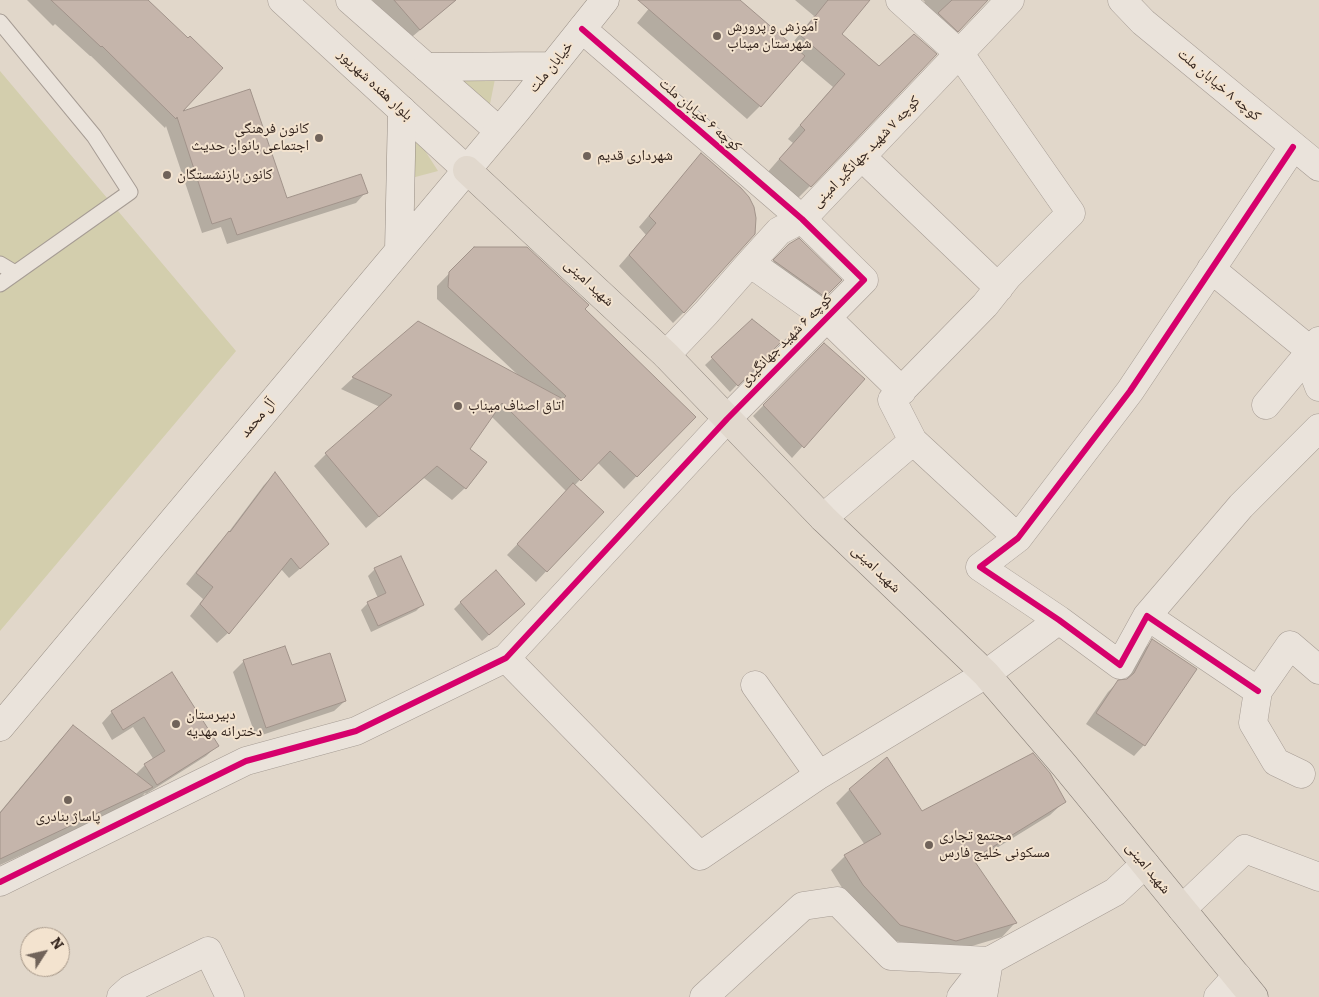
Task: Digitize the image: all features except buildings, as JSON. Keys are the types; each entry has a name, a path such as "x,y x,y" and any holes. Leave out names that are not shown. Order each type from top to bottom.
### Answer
{"main road":[{"name":"شهید امینی","path":"467,170 666,355 822,518 986,674 1064,765 1254,997"}],"street":[{"name":"بلوار هفده شهریور","path":"282,0 467,170"},
{"name":"خیابان ملت","path":"517,110 605,0"},
{"path":"900,0 960,54 1071,213 1008,276 985,305 892,400 913,441 1018,538"},
{"name":"کوچه ۷ شهید جهانگیر امینی","path":"666,355 779,231 802,219 1010,0"},
{"name":"کوچه ۸ خیابان ملت","path":"1122,0 1143,22 1319,167"},
{"path":"353,1 499,130"},
{"name":"کوچه ۶ خیابان ملت","path":"582,29 802,219 864,280"},
{"path":"426,67 552,66"},
{"path":"399,250 402,110"},
{"name":"آل محمد","path":"0,727 517,110"},
{"path":"1293,147 1130,391 1018,538 980,567 1059,620 1120,666 1147,616 1241,506 1319,428"},
{"path":"862,157 999,288"},
{"path":"750,263 826,317 902,391"},
{"path":"1211,269 1315,346"},
{"name":"کوچه ۶ شهید جهانگیری","path":"506,658 727,419 864,280"},
{"path":"1315,346 1316,379 1319,387"},
{"path":"1266,405 1315,346"},
{"path":"822,518 913,441"},
{"path":"1147,616 1258,691"},
{"path":"0,882 246,761 356,731 506,658 700,856 819,775 986,674 1059,620"},
{"path":"1301,774 1276,762 1253,723 1258,691 1290,645 1319,670"},
{"path":"755,685 819,775"},
{"path":"1182,908 1245,849 1319,877"},
{"path":"961,997 989,961 1115,892 1145,864"},
{"path":"704,997 803,906 837,901 891,956 989,961"},
{"path":"121,997 130,989 208,951 230,997"},
{"path":"983,997 989,961"},
{"path":"1218,997 1237,976"}],"lane":[{"path":"0,22 94,136 130,192 0,284"},
{"path":"0,264 15,273"}],"shaded area":[{"path":"0,71 236,351 0,631"},
{"path":"496,74 489,109 453,82"},
{"path":"415,135 438,171 404,180"}],"cycle path":[{"path":"0,882 246,761 356,731 506,658 727,419 864,280 802,219 582,29"},
{"path":"1258,691 1147,616 1120,665 1059,620 980,567 1018,538 1130,391 1293,147"}],"place":[{"name":"آموزش و پرورش شهرستان میناب","path":"717,36"},
{"name":"کانون فرهنگی اجتماعی بانوان حدیث","path":"319,138"},
{"name":"شهرداری قدیم","path":"587,156"},
{"name":"کانون بازنشستگان","path":"167,175"},
{"name":"اتاق اصناف میناب","path":"458,406"},
{"name":"دبیرستان دخترانه مهدیه","path":"176,724"},
{"name":"پاساژ بنادری","path":"68,800"},
{"name":"مجتمع تجاری مسکونی خلیج فارس","path":"929,845"}]}
